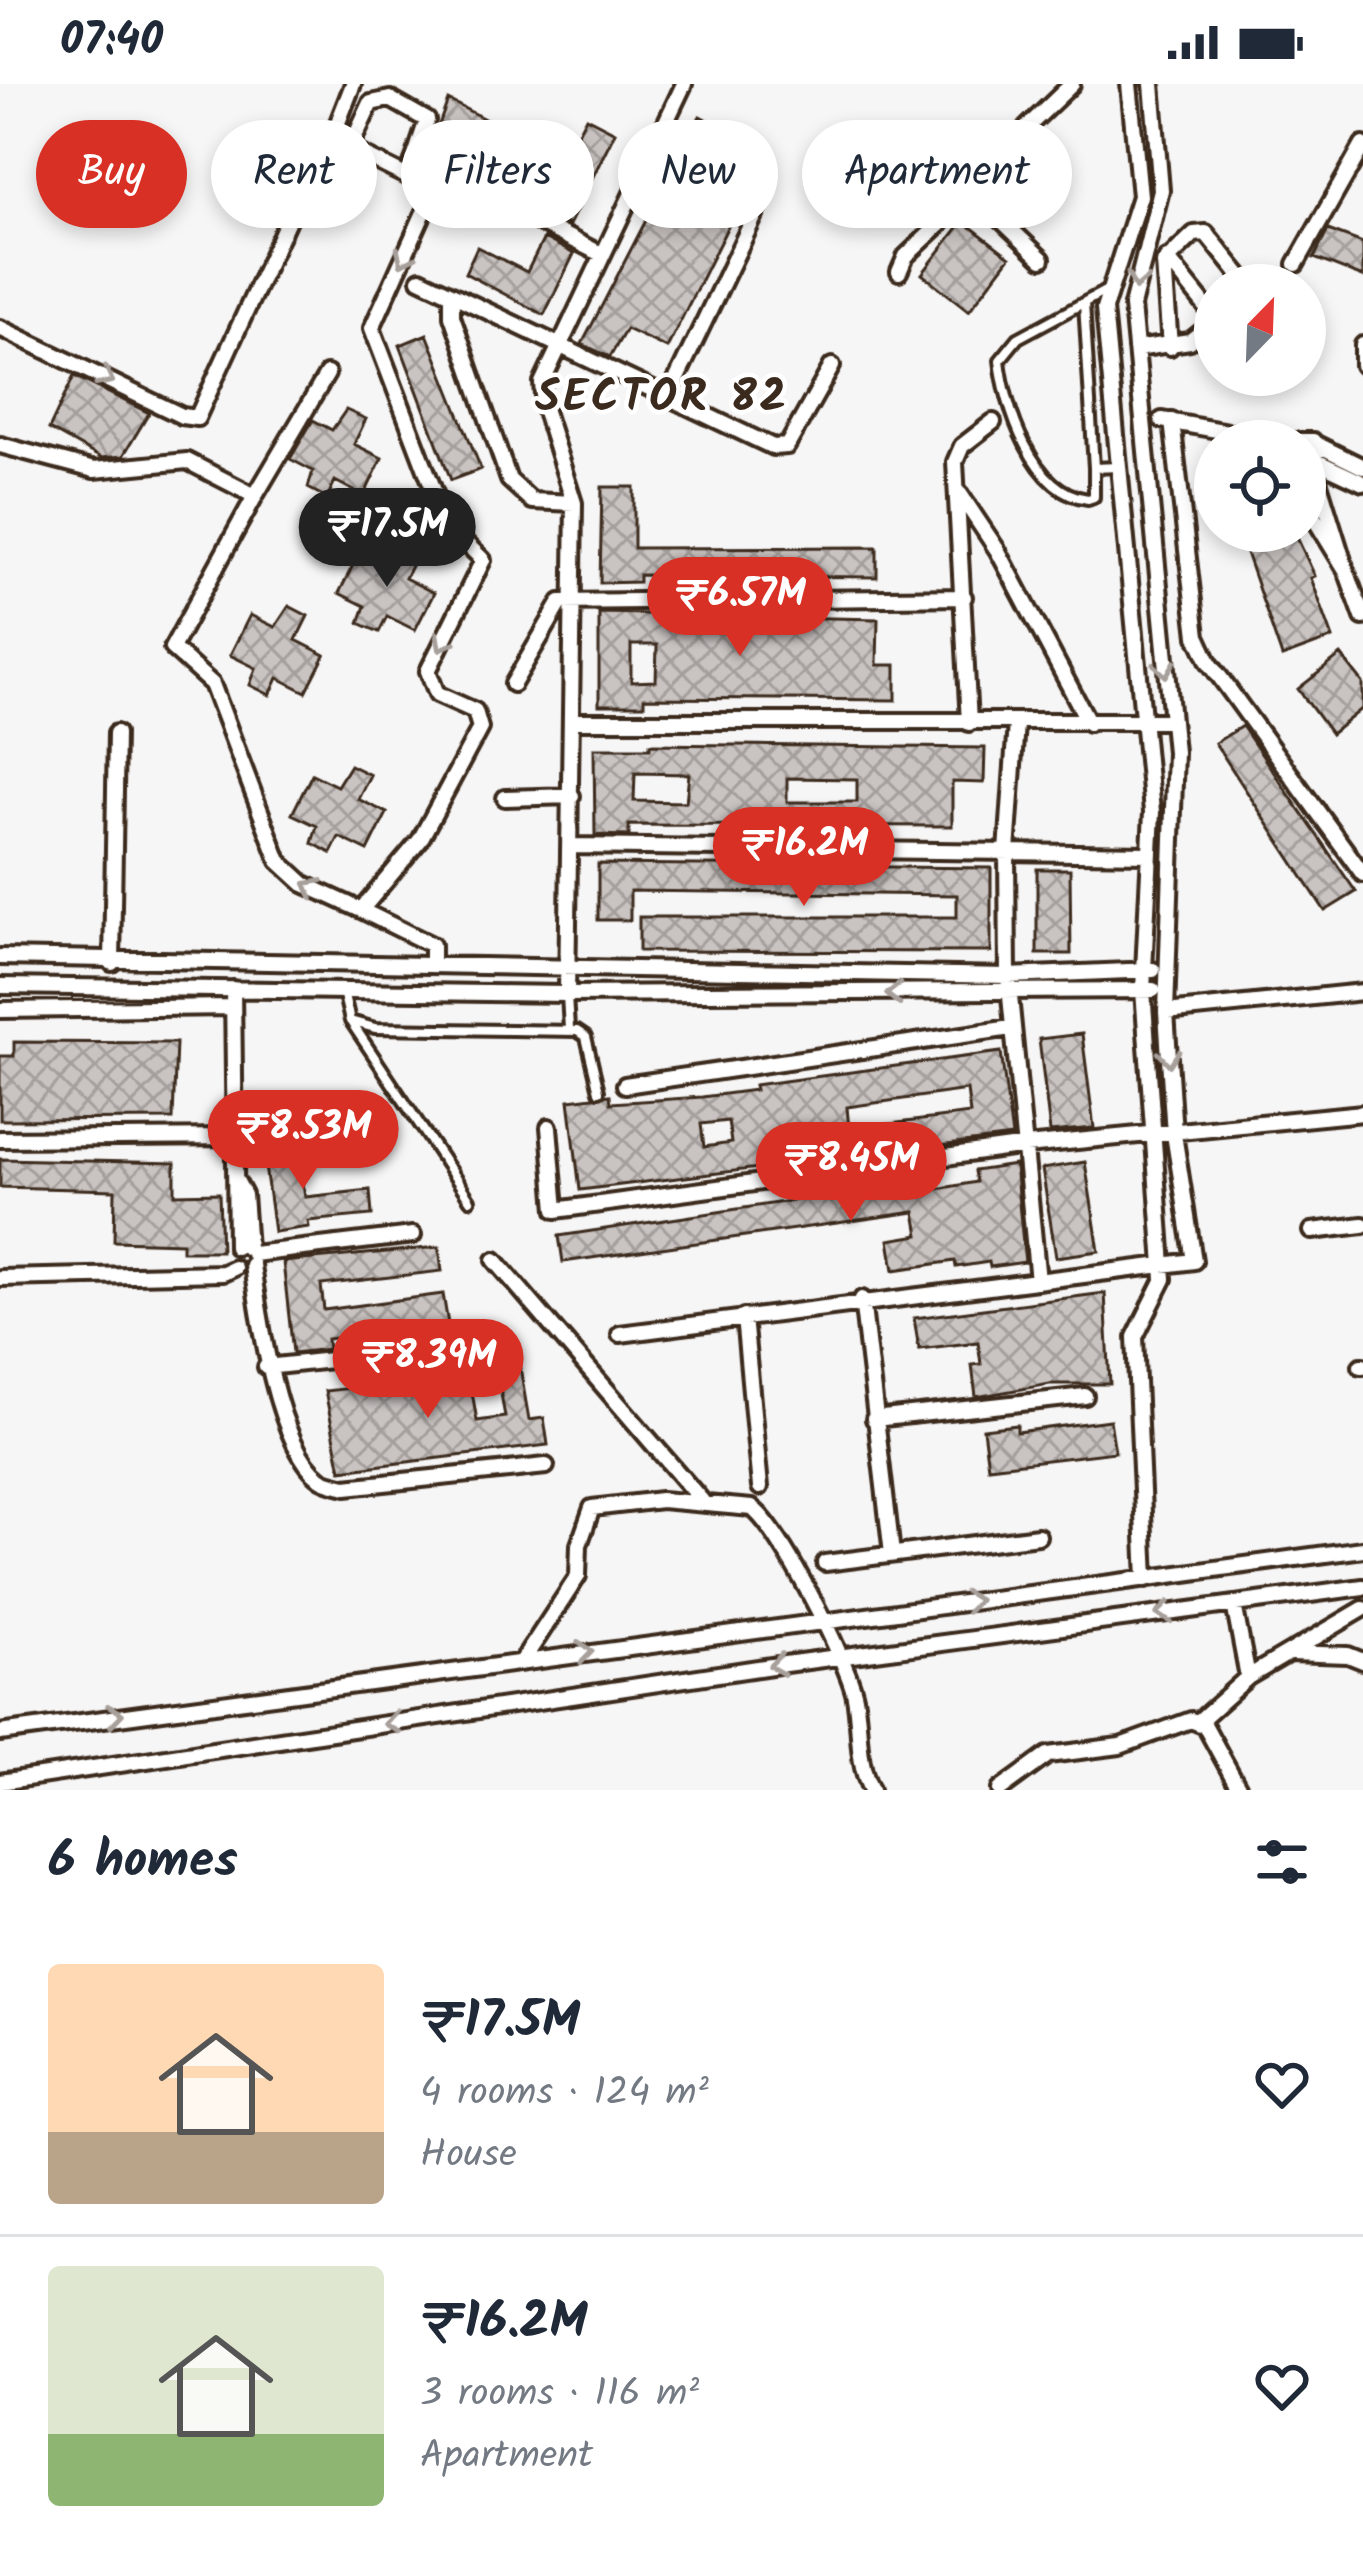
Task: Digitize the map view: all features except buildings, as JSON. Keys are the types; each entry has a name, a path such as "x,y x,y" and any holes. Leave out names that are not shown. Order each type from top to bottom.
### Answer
{"street":[{"path":"339,120 353,84"},
{"path":"567,994 574,503 544,408 542,383 556,344 684,84"},
{"path":"1035,120 1072,84"},
{"path":"1129,84 1140,196 1107,290 1119,467 1146,723 1150,854 1143,990 1164,1280 1135,1337 1146,1579"},
{"path":"620,1334 862,1299 1194,1261 1174,1134 1166,1012 1172,721 1157,608 1133,287 1161,190 1152,84"},
{"path":"363,120 371,103 390,99 428,120"},
{"path":"1296,264 1363,145"},
{"path":"1140,196 1161,190"},
{"path":"0,328 182,416 197,418 284,228"},
{"path":"366,913 420,840 479,728 475,711 436,694 428,671 483,567 478,553 456,536 443,515 372,328 420,228"},
{"path":"548,228 601,254"},
{"path":"668,397 749,228"},
{"path":"899,272 906,256 933,228"},
{"path":"1010,228 1042,259"},
{"path":"1167,258 1194,234 1206,233 1231,264"},
{"path":"1167,258 1170,347"},
{"path":"1167,258 1194,292"},
{"path":"420,279 773,447 787,446 832,366"},
{"path":"452,294 452,316 509,480 532,501 574,503"},
{"path":"1136,350 1170,347 1194,337"},
{"path":"1363,345 1363,364"},
{"path":"327,374 172,649 212,684 279,861 304,884 432,945 432,964"},
{"path":"1194,425 1167,420 1197,636 1209,662 1363,874"},
{"path":"969,723 955,462 962,446 993,422"},
{"path":"0,445 94,470 187,460 255,496"},
{"path":"1326,461 1363,467"},
{"path":"1326,466 1363,483"},
{"path":"957,490 998,551 1089,723"},
{"path":"1326,505 1363,617"},
{"path":"348,551 361,513 443,515"},
{"path":"1326,537 1346,570"},
{"path":"513,684 553,609 574,601 964,598"},
{"path":"573,721 1172,721"},
{"path":"1016,723 1007,852 1008,976 1038,1281"},
{"path":"112,963 116,733"},
{"path":"505,798 572,796"},
{"path":"571,846 1150,854"},
{"path":"0,958 1008,976 1167,970"},
{"path":"0,986 567,994 1166,991"},
{"path":"233,989 236,1180 266,1367 303,1454 320,1478 346,1487 546,1466"},
{"path":"1166,1012 1363,992"},
{"path":"0,1010 232,1007"},
{"path":"625,1084 1011,1028"},
{"path":"549,1127 556,1210 1026,1146 1363,1114"},
{"path":"0,1139 236,1137 358,1117"},
{"path":"1312,1231 1363,1225"},
{"path":"0,1278 223,1273 234,1268 230,1257 247,1253 413,1235"},
{"path":"495,1260 702,1501"},
{"path":"862,1299 892,1554"},
{"path":"744,1317 760,1487"},
{"path":"266,1367 499,1342"},
{"path":"874,1419 1085,1396"},
{"path":"523,1660 578,1576 579,1545 592,1508 702,1501 728,1502 759,1513 798,1571 854,1694 862,1765 871,1790"},
{"path":"825,1563 1038,1536"},
{"path":"0,1733 1363,1550"},
{"path":"0,1782 837,1657 1363,1587"},
{"path":"1234,1604 1248,1677"},
{"path":"1000,1790 1048,1755 1120,1746 1199,1721 1248,1677 1363,1609"},
{"path":"1291,1653 1348,1655 1363,1661"},
{"path":"1199,1721 1240,1790"}],"lane":[{"path":"1084,303 1094,496 1082,500 1058,485 1030,454 1011,413 1000,360 1018,338 1107,290"},
{"path":"1143,416 1167,420"},
{"path":"1094,468 1119,467"},
{"path":"343,989 350,1021 470,1200"},
{"path":"567,994 569,1029"},
{"path":"350,1021 375,1028 569,1029 586,1037 599,1091"}],"district":[{"name":"SECTOR 82","path":"662,399"}]}
